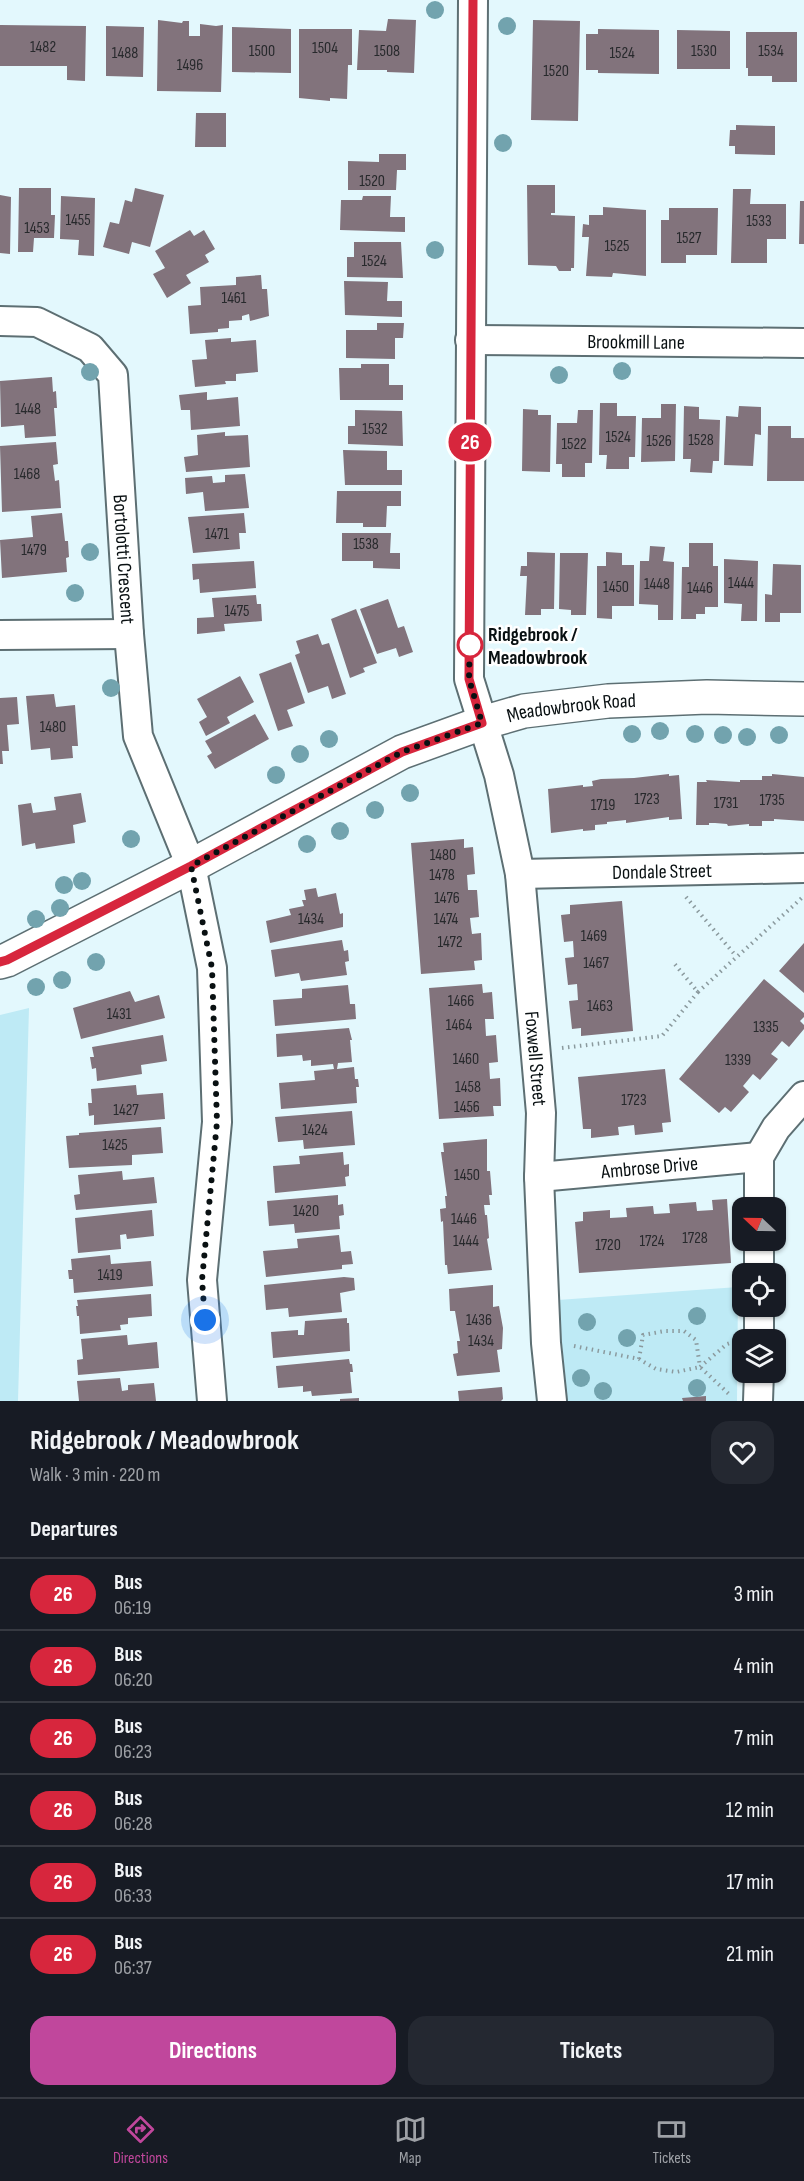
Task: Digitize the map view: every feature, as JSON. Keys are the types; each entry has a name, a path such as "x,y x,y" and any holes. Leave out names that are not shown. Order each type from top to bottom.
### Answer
{"street":[{"name":"Foxwell Street","path":"473,0 469,679 499,775 520,874 541,1113 539,1177 546,1343 552,1401"},
{"name":"Bortolotti Crescent","path":"0,321 37,322 90,348 113,375 129,634 138,736 191,866 212,968 217,1122 202,1280 212,1401"},
{"name":"Brookmill Lane","path":"470,340 804,343"},
{"path":"0,635 129,634"},
{"name":"Meadowbrook Road","path":"0,962 191,866 402,752 482,723 524,711 608,701 706,697 804,699"},
{"name":"Dondale Street","path":"520,874 804,868"},
{"path":"759,1197 759,1157 776,1128 804,1096"},
{"name":"Ambrose Drive","path":"539,1177 759,1157"}],"path":[{"path":"664,872 736,956"},
{"path":"535,1051 662,1036 698,992 804,896"},
{"path":"673,962 698,992"},
{"path":"546,1343 586,1347 639,1359 656,1369 676,1372 700,1367 727,1344 759,1326"},
{"path":"639,1359 643,1335 664,1331 684,1332 696,1340 700,1367 730,1395 758,1391"}],"shaded area":[{"path":"29,1008 18,1401 0,1401 0,1015"},
{"path":"732,1287 732,1317 738,1317 738,1329 732,1329 732,1383 737,1383 737,1401 567,1401 558,1300"}],"building":[{"path":"388,19 416,20 414,73 357,70 359,30 386,31"},
{"path":"158,20 182,23 189,21 189,36 200,36 200,24 223,25 221,92 157,91"},
{"path":"533,20 580,21 578,121 531,120"},
{"path":"0,25 86,26 85,81 67,80 67,66 0,66"},
{"path":"106,26 144,27 143,77 106,76"},
{"path":"232,27 291,29 291,73 232,72"},
{"path":"299,29 352,29 352,65 348,65 347,99 330,98 330,101 299,98"},
{"path":"598,29 659,30 659,74 598,73 598,70 586,70 586,34 598,34"},
{"path":"677,30 730,31 730,69 677,69"},
{"path":"746,32 797,32 797,82 772,82 772,76 748,76"},
{"path":"196,113 226,113 226,147 195,147"},
{"path":"736,125 775,126 775,155 735,154 735,146 729,146 730,130 736,130"},
{"path":"379,154 406,154 406,170 397,170 396,190 348,190 348,161 379,162"},
{"path":"527,185 555,185 555,213 551,215 575,216 574,268 571,268 571,271 559,271 556,266 528,265"},
{"path":"19,188 51,188 51,215 55,215 54,238 34,238 33,252 18,252"},
{"path":"135,188 164,195 150,247 132,242 129,254 103,247 110,222 119,224 125,200 132,202"},
{"path":"733,189 751,189 750,204 786,204 786,239 767,239 767,263 731,263"},
{"path":"0,195 11,197 10,254 0,253"},
{"path":"61,196 95,198 94,256 78,255 79,240 60,239"},
{"path":"363,196 391,196 390,217 405,217 405,232 340,230 341,200 362,200"},
{"path":"800,201 804,201 804,244 799,244"},
{"path":"603,207 646,210 646,276 613,273 612,277 586,276 589,237 582,237 583,224 589,225 589,215 603,215"},
{"path":"669,208 718,208 717,255 686,255 686,263 661,263 661,220 669,220"},
{"path":"190,230 194,236 204,230 215,249 205,255 209,262 186,275 191,283 167,298 153,274 165,268 155,251"},
{"path":"354,242 401,242 403,278 347,277 347,257 354,257"},
{"path":"261,275 262,289 267,289 269,316 250,321 249,314 242,316 242,320 229,321 229,328 218,329 218,332 190,334 188,306 201,305 200,287 236,285 236,277"},
{"path":"344,281 388,282 387,301 402,301 402,317 345,315"},
{"path":"377,323 404,323 403,338 395,338 395,359 346,358 346,330 377,330"},
{"path":"231,338 231,342 256,340 258,372 236,374 236,381 225,381 226,384 195,387 192,360 207,359 205,340"},
{"path":"361,364 389,364 389,385 403,385 403,400 340,400 339,368 361,368"},
{"path":"52,377 53,392 56,391 57,408 54,408 56,436 25,438 24,425 1,427 0,381"},
{"path":"207,392 207,400 238,397 240,426 191,430 190,410 181,410 179,395"},
{"path":"600,403 617,403 617,416 636,416 635,457 629,457 629,469 606,469 607,455 599,455"},
{"path":"661,404 676,404 675,461 641,462 642,418 661,418"},
{"path":"684,406 699,407 699,419 720,420 719,461 713,461 712,473 690,472 691,459 683,459"},
{"path":"739,406 761,407 761,435 755,434 753,466 724,465 726,416 738,417"},
{"path":"523,409 538,410 538,415 551,415 550,472 522,471"},
{"path":"355,410 402,411 403,446 348,444 348,426 355,426"},
{"path":"578,410 593,410 592,463 585,463 585,477 562,477 562,464 556,464 557,423 577,423"},
{"path":"768,426 791,426 791,438 804,438 804,481 767,481"},
{"path":"225,432 225,436 248,435 250,467 186,472 184,457 198,455 197,435"},
{"path":"56,442 58,464 53,465 55,481 59,480 61,508 2,512 0,446"},
{"path":"343,450 387,451 387,470 402,470 402,485 345,485"},
{"path":"245,474 249,508 205,511 203,492 186,494 185,478 212,476 213,483 225,482 225,475"},
{"path":"337,491 401,491 401,506 387,506 386,527 363,527 363,523 336,523"},
{"path":"62,513 65,541 68,541 67,572 2,578 0,540 33,537 31,516"},
{"path":"244,513 246,533 239,533 240,549 193,553 188,517"},
{"path":"342,533 391,533 390,553 400,553 400,569 373,568 373,561 342,561"},
{"path":"689,543 713,543 713,566 718,566 718,607 705,607 705,614 696,614 696,619 681,619 682,567 689,567"},
{"path":"650,546 665,547 663,561 674,562 673,620 658,620 658,605 639,604 640,561 649,561"},
{"path":"527,552 555,553 554,609 541,609 541,615 525,615 527,576 520,576 521,566 527,566"},
{"path":"606,552 622,553 622,565 634,565 634,606 612,606 612,619 597,618 597,566 606,566"},
{"path":"560,553 588,553 586,615 571,615 571,610 559,609"},
{"path":"724,559 758,561 757,621 741,621 742,604 724,603"},
{"path":"254,561 256,588 200,593 199,579 193,580 192,564"},
{"path":"773,564 801,565 801,613 780,613 780,622 765,622 765,594 772,595"},
{"path":"256,595 257,604 261,604 262,621 224,624 225,631 197,634 197,618 214,617 212,598"},
{"path":"388,599 398,628 404,626 413,652 399,657 396,648 377,654 360,609"},
{"path":"356,609 377,663 363,668 365,672 350,678 331,619"},
{"path":"318,634 322,645 329,643 346,694 332,699 328,686 308,693 295,655 300,653 296,641"},
{"path":"291,662 305,703 287,710 293,726 278,731 259,674"},
{"path":"240,676 254,702 227,717 230,723 206,736 199,722 207,717 197,699"},
{"path":"54,694 56,707 75,705 78,746 72,746 73,758 51,760 50,748 31,750 26,696"},
{"path":"17,697 19,724 7,725 9,751 2,751 3,764 0,764 0,698"},
{"path":"255,714 269,739 215,769 207,756 212,753 205,741"},
{"path":"669,774 669,776 679,775 682,819 669,820 669,817 626,823 626,820 607,822 607,824 595,825 595,830 583,831 583,829 551,833 548,789 593,786 592,781 601,779"},
{"path":"772,774 804,777 804,821 774,819 774,821 762,821 762,826 749,826 749,824 728,826 715,823 696,825 697,782 762,780 762,776 772,776"},
{"path":"81,793 86,822 73,825 75,843 36,849 35,843 22,846 18,805 31,803 33,813 56,810 54,797"},
{"path":"464,839 464,848 473,847 475,874 467,875 468,890 477,890 479,917 470,918 472,934 481,933 482,960 474,961 475,970 421,974 411,843"},
{"path":"316,888 318,897 336,893 340,914 343,913 343,927 270,943 266,921 291,915 289,909 304,906 302,900 306,900 304,890"},
{"path":"622,901 633,1031 581,1036 581,1028 572,1029 569,1001 578,1000 577,984 568,985 565,958 574,957 573,941 564,942 561,915 570,914 570,905"},
{"path":"342,940 344,951 348,950 349,961 345,962 347,975 301,981 299,973 275,977 271,950"},
{"path":"804,943 804,993 779,971"},
{"path":"764,979 804,1013 800,1021 804,1029 789,1047 782,1041 771,1054 778,1059 760,1080 753,1074 743,1086 749,1092 731,1112 725,1107 719,1113 679,1079"},
{"path":"482,984 483,993 492,992 494,1019 485,1019 486,1036 496,1035 498,1062 489,1063 490,1079 500,1078 501,1106 493,1106 494,1116 439,1119 429,988"},
{"path":"348,985 350,1004 355,1004 356,1019 275,1026 273,1000 302,998 302,989"},
{"path":"130,991 135,1002 159,995 165,1018 81,1039 73,1008"},
{"path":"349,1028 352,1040 350,1040 352,1062 338,1063 337,1069 354,1067 355,1079 358,1079 359,1087 356,1087 357,1103 281,1109 279,1083 315,1080 314,1071 334,1069 333,1064 311,1066 311,1060 303,1061 302,1055 277,1057 276,1034"},
{"path":"163,1035 167,1061 141,1065 142,1074 97,1081 96,1068 92,1069 90,1057 94,1057 92,1047"},
{"path":"665,1069 671,1122 662,1123 663,1132 635,1135 634,1125 618,1127 619,1135 591,1138 591,1129 583,1129 578,1077"},
{"path":"136,1085 137,1095 163,1093 165,1119 94,1125 94,1115 89,1116 88,1103 92,1103 91,1089"},
{"path":"352,1111 355,1145 304,1149 303,1140 278,1142 275,1117"},
{"path":"161,1127 163,1153 132,1155 132,1165 69,1168 66,1136"},
{"path":"487,1139 487,1171 490,1171 492,1195 489,1195 490,1205 484,1205 492,1270 448,1274 447,1265 445,1265 443,1221 441,1222 440,1209 446,1208 445,1196 447,1196 441,1152 444,1152 443,1143"},
{"path":"343,1152 344,1165 349,1164 349,1176 345,1177 346,1186 275,1193 273,1166 300,1164 299,1156"},
{"path":"122,1171 123,1180 154,1177 157,1203 76,1210 74,1195 80,1194 78,1175"},
{"path":"338,1195 338,1205 343,1204 344,1215 339,1216 340,1229 295,1233 294,1224 269,1226 267,1201"},
{"path":"727,1199 731,1263 579,1273 575,1222 583,1221 583,1212 610,1210 610,1218 627,1217 626,1208 653,1206 654,1214 670,1213 669,1204 696,1202 697,1211 713,1210 712,1200"},
{"path":"152,1210 154,1236 127,1239 126,1234 120,1235 121,1249 78,1253 75,1218"},
{"path":"339,1235 341,1252 351,1251 353,1264 342,1265 342,1269 266,1277 263,1251 298,1248 297,1239"},
{"path":"110,1255 111,1264 151,1261 153,1286 74,1293 73,1279 69,1279 68,1270 72,1270 71,1259"},
{"path":"354,1278 355,1290 340,1293 342,1312 289,1317 288,1308 266,1310 264,1285"},
{"path":"493,1285 493,1307 499,1306 503,1328 502,1349 497,1350 500,1372 457,1376 453,1354 458,1353 457,1341 460,1341 455,1311 450,1311 449,1289"},
{"path":"151,1294 152,1316 128,1318 128,1324 120,1325 121,1330 80,1334 77,1300"},
{"path":"347,1318 350,1351 273,1358 271,1332 298,1330 298,1335 304,1335 305,1321"},
{"path":"127,1335 128,1345 157,1342 159,1368 78,1375 77,1360 83,1359 81,1339"},
{"path":"349,1359 353,1372 350,1372 352,1393 312,1396 311,1391 303,1392 303,1386 278,1388 276,1366"},
{"path":"120,1378 122,1391 128,1390 128,1385 154,1383 156,1401 79,1401 77,1381"},
{"path":"502,1387 503,1399 501,1401 459,1401 458,1391"},
{"path":"706,1396 706,1401 683,1401 682,1398"},
{"path":"359,1398 359,1401 340,1401 340,1399"}],"bus line":[{"name":"26","path":"0,962 191,866 402,752 482,723 469,679 473,0"}],"place":[{"name":"Ridgebrook / Meadowbrook","path":"470,645"}],"route":[{"path":"205,1320 202,1280 217,1122 212,968 191,866 402,752 482,723 469,679 470,634 470,645"}]}
